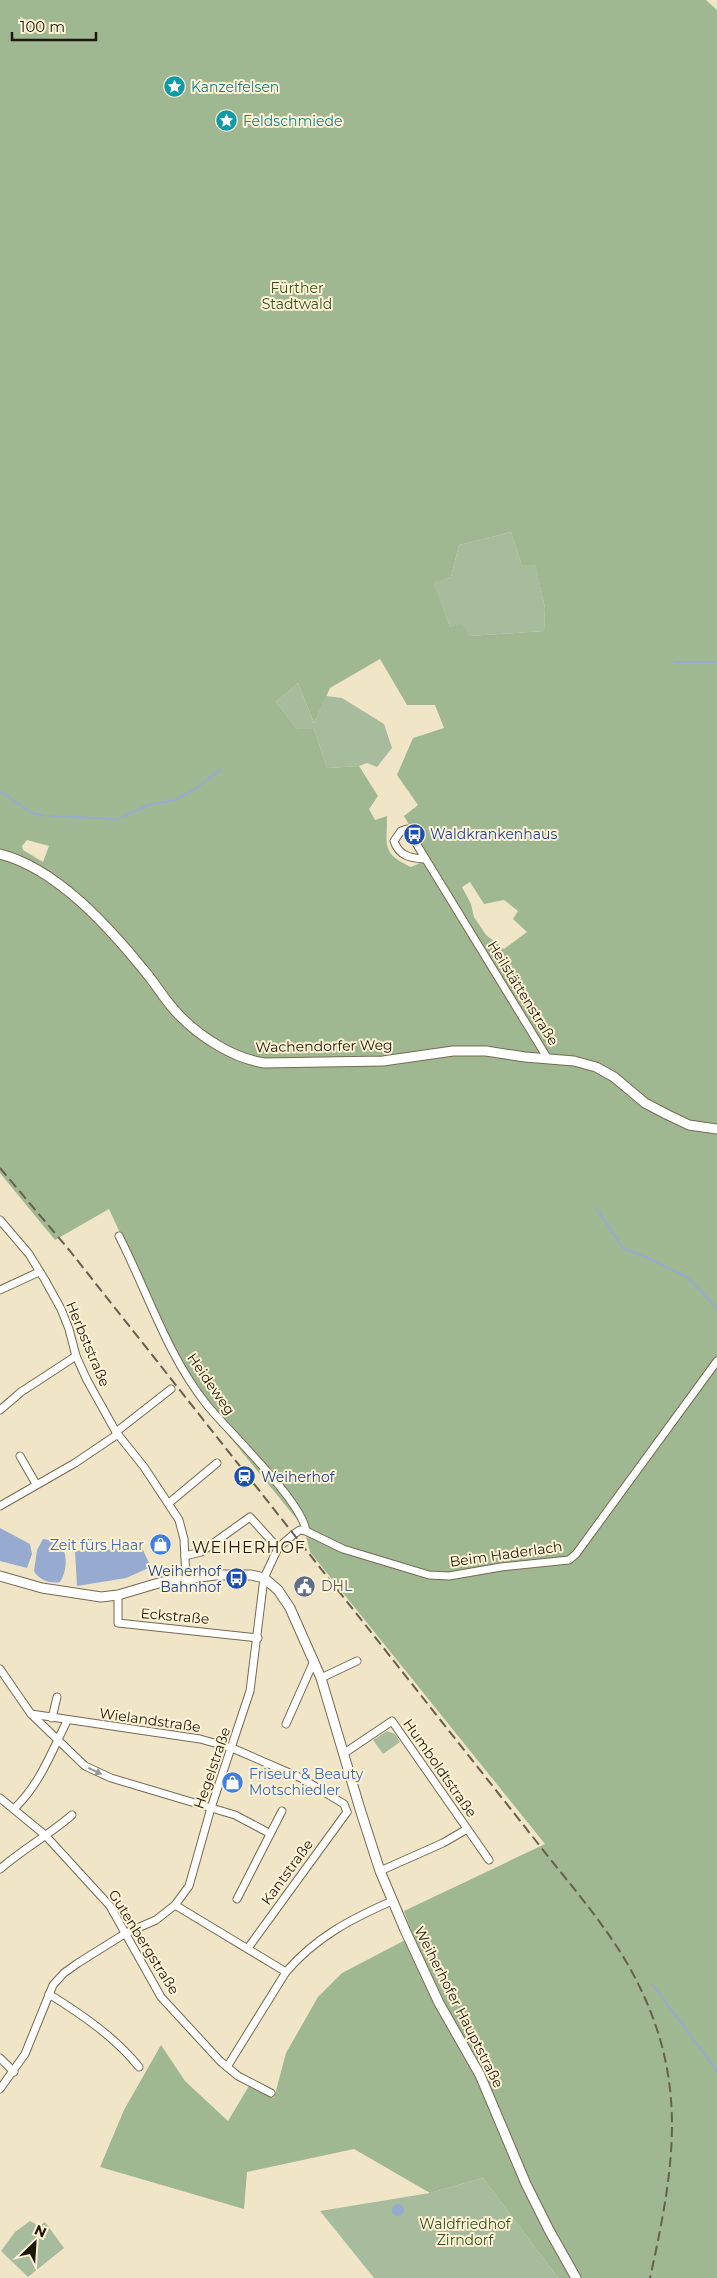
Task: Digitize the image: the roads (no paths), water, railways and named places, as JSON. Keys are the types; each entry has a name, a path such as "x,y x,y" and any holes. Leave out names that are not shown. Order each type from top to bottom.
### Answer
{"street":[{"name":"Heilstättenstraße","path":"424,859 403,855 397,849 394,841 401,831 407,829 548,1059 574,1060 596,1068 614,1077 646,1103 668,1115 689,1124 717,1129"},
{"name":"Wachendorfer Weg","path":"0,854 25,863 69,893 106,928 143,969 180,1016 213,1041 249,1060 264,1062 383,1061 453,1051 486,1051 548,1059"},
{"name":"Herbststraße","path":"0,1220 29,1254 61,1309 76,1356 117,1433 144,1467 182,1525 186,1578"},
{"name":"Heideweg","path":"119,1236 132,1262 153,1315 189,1379 207,1405 272,1479 303,1519 306,1531"},
{"path":"0,1290 39,1272"},
{"path":"0,1410 21,1392 76,1356"},
{"name":"Beim Haderlach","path":"306,1531 343,1549 429,1575 449,1576 501,1567 569,1560 576,1554 717,1361"},
{"path":"0,1506 75,1463 117,1433 171,1389"},
{"path":"20,1456 36,1484"},
{"path":"169,1503 217,1463"},
{"path":"185,1556 201,1552 250,1517 278,1548"},
{"path":"0,1576 42,1588 81,1595 101,1596 118,1595 186,1578 251,1575 264,1578 278,1548 300,1530 306,1531"},
{"name":"Hegelstraße","path":"0,2089 14,2072 25,2054 53,1985 64,1973 126,1933 156,1920 175,1905 186,1891 194,1873 210,1808 250,1691 264,1578"},
{"name":"Weiherhofer Hauptstraße","path":"264,1578 278,1590 290,1608 322,1678 360,1809 392,1901 439,2003 480,2075 526,2184 576,2278"},
{"name":"Eckstraße","path":"118,1595 118,1623 258,1638"},
{"path":"286,1724 314,1661"},
{"path":"322,1678 356,1661"},
{"path":"0,1669 31,1714 85,1766 111,1778 235,1815 269,1833"},
{"path":"52,1718 57,1697"},
{"name":"Wielandstraße","path":"31,1714 66,1721 200,1739 232,1748 300,1778 344,1804 347,1812"},
{"path":"14,1809 30,1794 44,1770 66,1721"},
{"name":"Humboldtstraße","path":"344,1754 392,1721 489,1860"},
{"name":"Gutenbergstraße","path":"0,1798 45,1835 105,1900 126,1933 158,1993 227,2067 238,2076 271,2093"},
{"path":"347,1812 360,1809"},
{"path":"238,1899 269,1833 282,1811"},
{"name":"Kantstraße","path":"248,1948 347,1812"},
{"path":"0,1869 45,1835 54,1831 72,1815"},
{"name":"Humboldtstraße","path":"380,1871 443,1844 467,1829"},
{"path":"227,2067 286,1972 306,1950 334,1928 392,1901"},
{"path":"175,1905 286,1972"},
{"path":"49,1994 94,2025 128,2054 139,2067"},
{"path":"0,2058 14,2072"}],"water":[{"path":"0,1528 30,1544 32,1554 27,1568 0,1561"},
{"path":"43,1539 56,1542 64,1551 66,1562 60,1582 45,1581 34,1571 37,1550"},
{"path":"142,1548 151,1567 126,1578 77,1586 75,1551"},
{"path":"398,2204 404,2210 398,2216 392,2210"}],"waterway":[{"path":"675,662 717,662"},
{"path":"122,817 151,804 175,800 195,789 221,769"},
{"path":"0,791 32,813 46,816"},
{"path":"51,816 118,819"},
{"path":"596,1208 623,1248 687,1277 717,1308"},
{"path":"652,1984 717,2071"}],"railway":[{"path":"0,1168 70,1251 583,1900 627,1963 647,2003 661,2042 669,2080 672,2118 671,2155 666,2194 650,2278"}],"place":[{"name":"Kanzelfelsen","path":"175,87"},
{"name":"Feldschmiede","path":"227,121"},
{"name":"Waldkrankenhaus","path":"414,834"},
{"name":"Weiherhof","path":"245,1477"},
{"name":"Zeit fürs Haar","path":"160,1545"},
{"name":"Weiherhof Bahnhof","path":"237,1579"},
{"name":"DHL","path":"305,1586"},
{"name":"Friseur & Beauty Motschiedler","path":"233,1782"}],"district":[{"name":"WEIHERHOF","path":"249,1547"}],"park label":[{"name":"Fürther Stadtwald","path":"297,296"},
{"name":"Waldfriedhof Zirndorf","path":"465,2232"}]}
